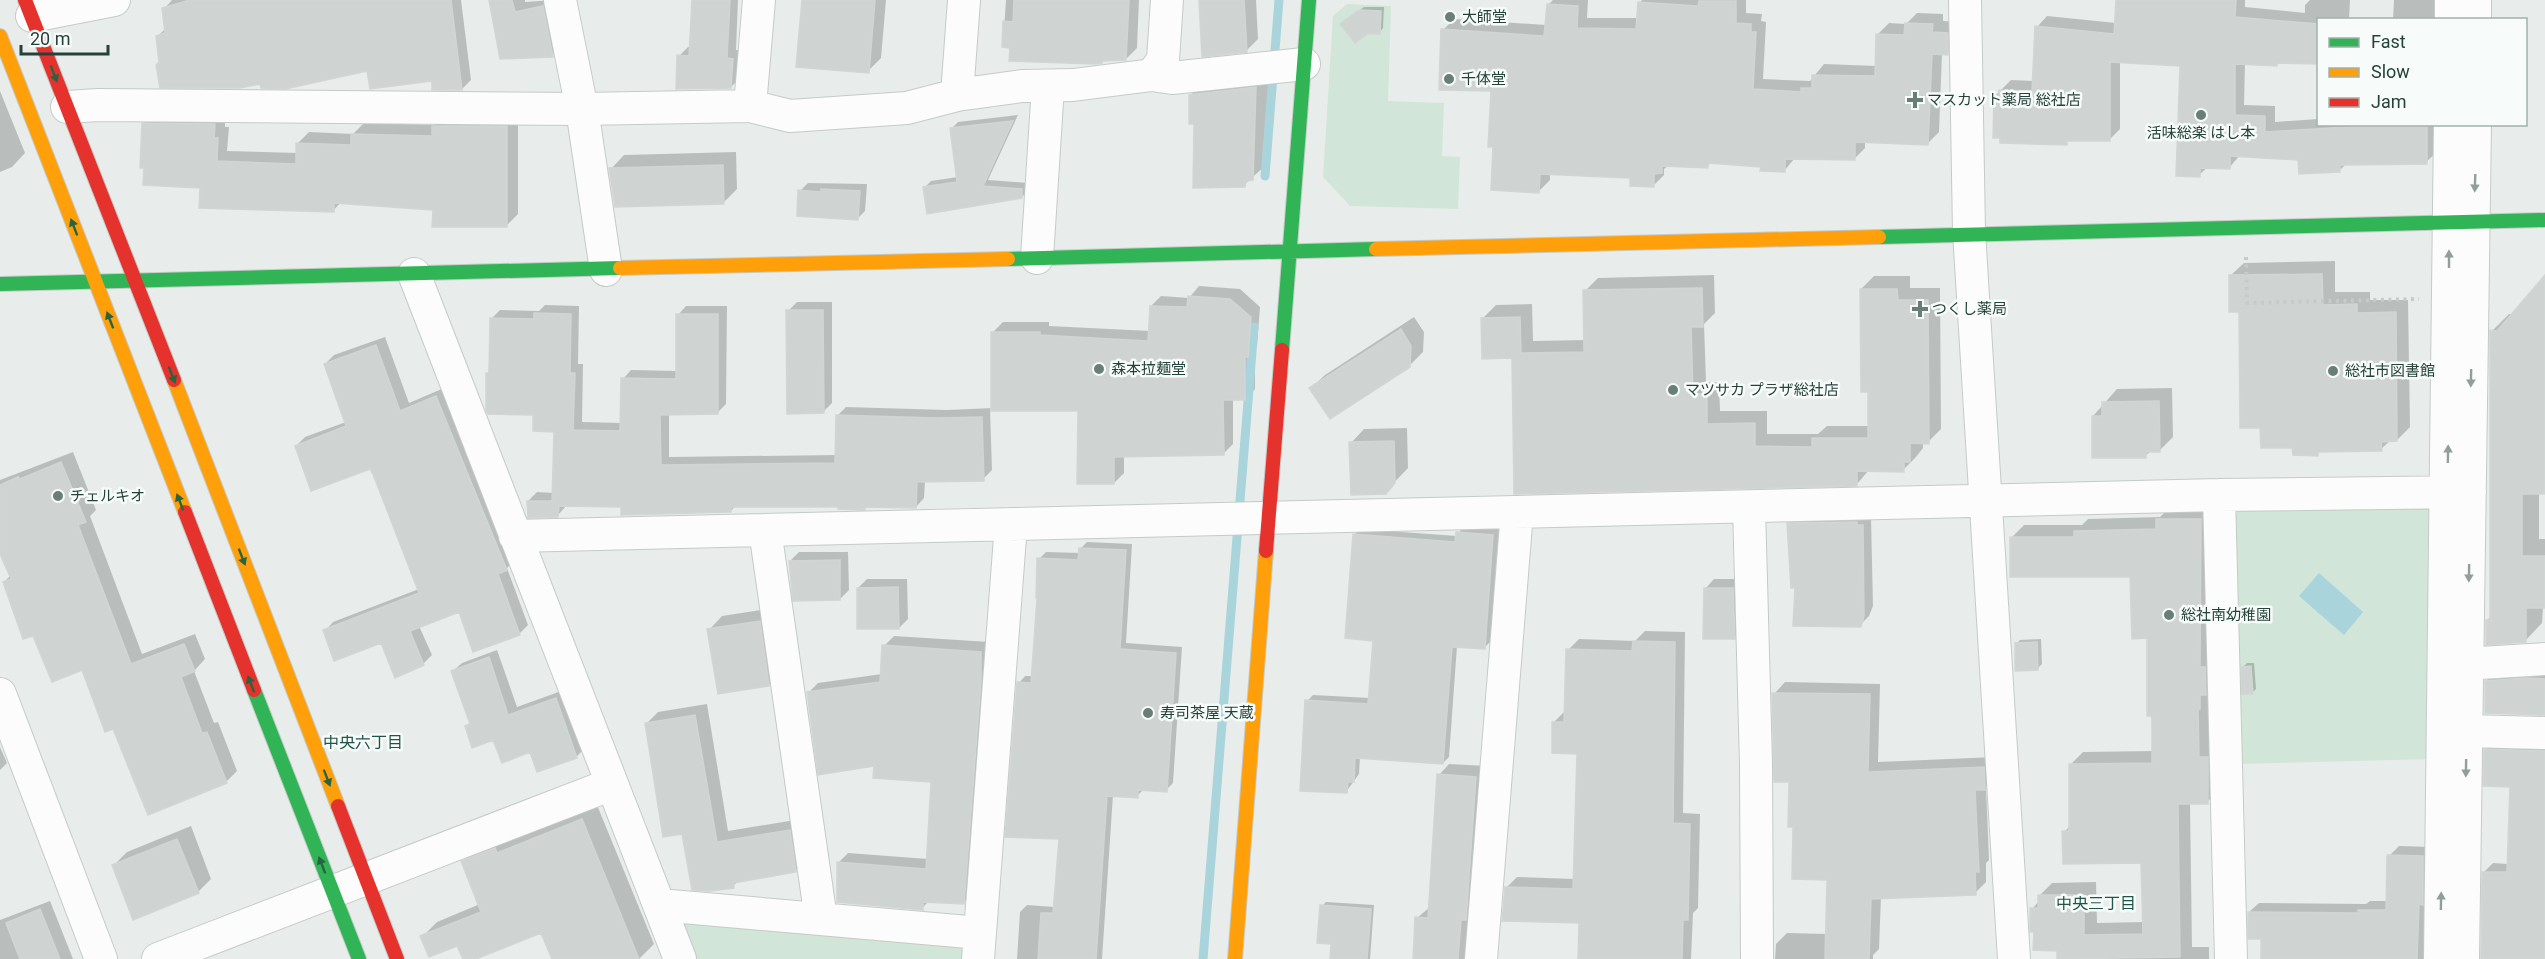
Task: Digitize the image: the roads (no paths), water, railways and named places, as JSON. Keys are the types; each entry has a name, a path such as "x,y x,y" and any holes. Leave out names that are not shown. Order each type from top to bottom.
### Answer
{"street":[{"path":"114,0 28,8 136,281 397,959"},
{"path":"560,0 582,109 606,270"},
{"path":"750,106 759,0"},
{"path":"957,94 964,0"},
{"path":"1152,75 1163,60 1167,0"},
{"path":"1235,959 1249,519 1289,251 1284,66 1309,0"},
{"path":"1965,0 1969,232 2014,959"},
{"path":"2451,0 2451,18"},
{"path":"2475,0 2475,18"},
{"path":"0,36 359,959"},
{"path":"67,107 98,105 582,109 750,106 790,116 907,108 957,94 1022,86 1073,85 1152,75 1172,78 1284,66"},
{"path":"1037,258 1048,86"},
{"path":"2440,959 2457,665 2462,221 2450,126"},
{"path":"2459,492 2449,299 2475,126"},
{"path":"0,284 606,270 1969,232 2545,220"},
{"path":"414,274 680,959"},
{"path":"515,536 2219,495 2459,492"},
{"path":"2219,495 2231,959"},
{"path":"1749,507 1756,764 1756,959"},
{"path":"1481,959 1517,512"},
{"path":"659,905 821,919 979,946 1011,524"},
{"path":"765,530 821,919"},
{"path":"2457,665 2545,659"},
{"path":"2457,665 2467,730 2463,959"},
{"path":"0,694 101,959"},
{"path":"2467,730 2545,733"},
{"path":"158,959 612,784"}],"water":[{"path":"2319,573 2363,612 2344,635 2299,596"}],"waterway":[{"path":"1265,176 1279,0"},
{"path":"1203,959 1254,327"}],"place":[{"name":"大師堂","path":"1450,17"},
{"name":"千体堂","path":"1449,79"},
{"name":"マスカット薬局 総社店","path":"1915,100"},
{"name":"活味総楽 はし本","path":"2201,115"},
{"name":"つくし薬局","path":"1920,309"},
{"name":"森本拉麺堂","path":"1099,369"},
{"name":"総社市図書館","path":"2333,371"},
{"name":"マツサカ プラザ総社店","path":"1673,390"},
{"name":"チェルキオ","path":"58,496"},
{"name":"総社南幼稚園","path":"2169,615"},
{"name":"寿司茶屋 天蔵","path":"1148,713"}],"district":[{"name":"中央六丁目","path":"363,742"},
{"name":"中央三丁目","path":"2096,903"}]}
